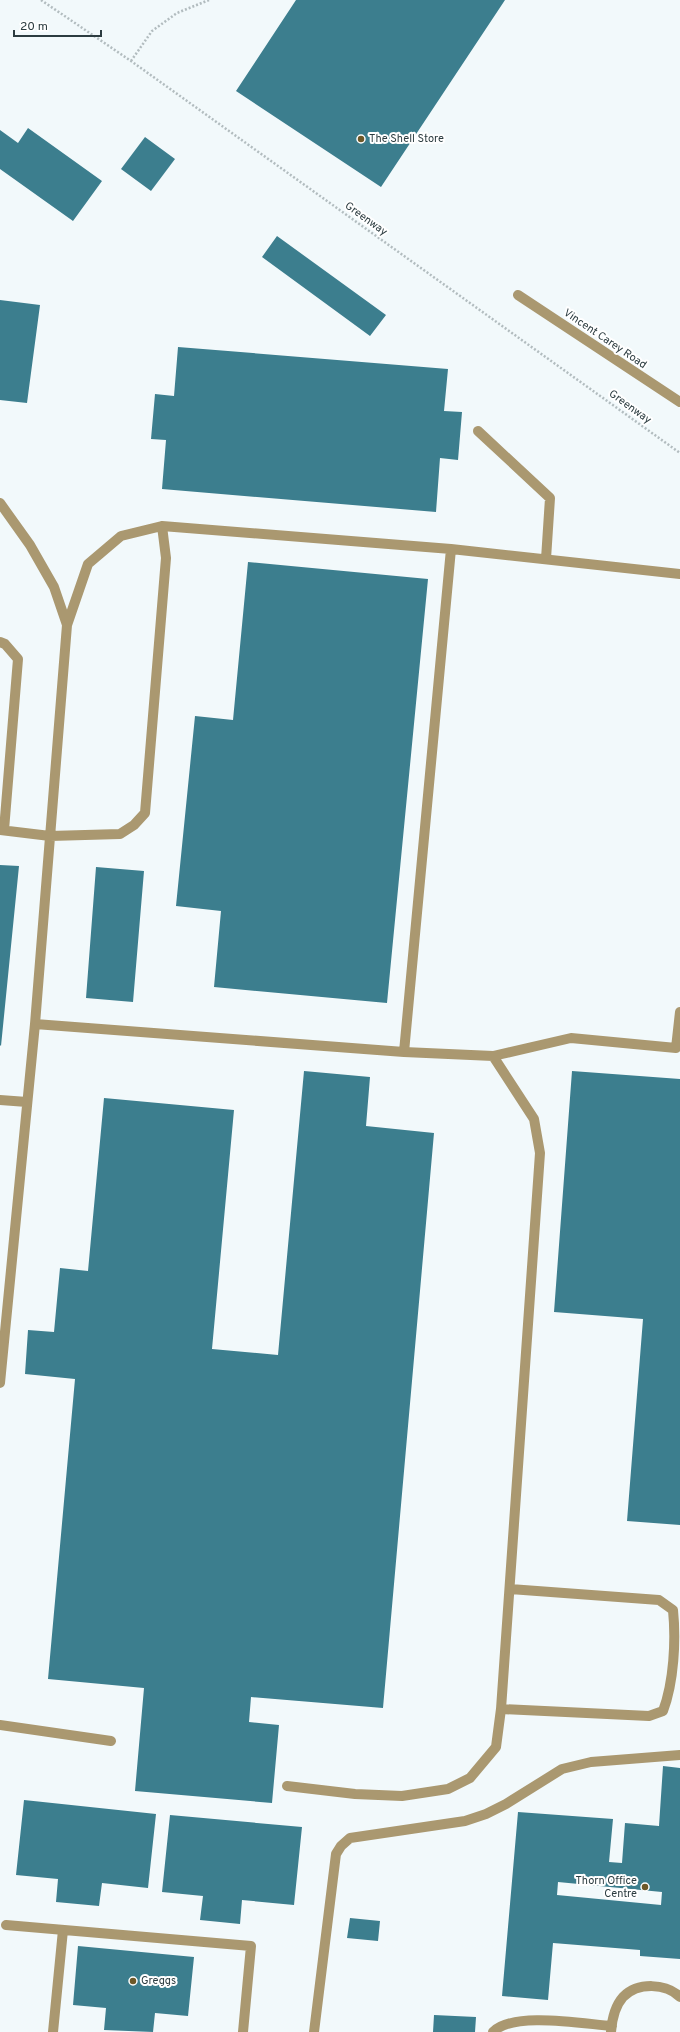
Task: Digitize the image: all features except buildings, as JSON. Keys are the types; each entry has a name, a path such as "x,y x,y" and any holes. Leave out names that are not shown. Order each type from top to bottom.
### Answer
{"street":[{"name":"Vincent Carey Road","path":"518,295 680,402"},
{"path":"478,431 550,498 546,559"},
{"path":"0,503 30,545 54,587 68,625"},
{"path":"0,1383 35,1024 68,625 88,564 121,536 162,526 451,549 680,574"},
{"path":"0,642 5,644 18,659 2,830 50,836 120,834 134,824 145,813 166,558 162,526"},
{"path":"404,1052 451,549"},
{"path":"35,1024 404,1052 493,1056 571,1038 676,1048 680,1012"},
{"path":"287,1786 355,1794 402,1796 448,1789 470,1778 496,1746 501,1709 510,1589 540,1153 534,1119 493,1056"},
{"path":"0,1100 27,1102"},
{"path":"501,1709 649,1716 664,1711 668,1698 675,1630 673,1610 659,1600 510,1589"},
{"path":"0,1726 111,1741"},
{"path":"314,2032 336,1854 341,1846 350,1838 465,1821 486,1814 506,1804 562,1769 591,1762 680,1755"},
{"path":"6,1925 251,1946 243,2032"},
{"path":"53,2032 63,1930"},
{"path":"493,2032 507,2022 518,2020 537,2020 611,2029 614,2013 624,1997 640,1987 658,1986 676,1992 680,1997"}],"path":[{"name":"Greenway","path":"42,0 131,61 680,453"},
{"path":"131,61 152,31 177,13 208,0"}],"place":[{"name":"The Shell Store","path":"361,139"},
{"name":"Thorn Office Centre","path":"645,1887"},
{"name":"Greggs","path":"133,1981"}]}
